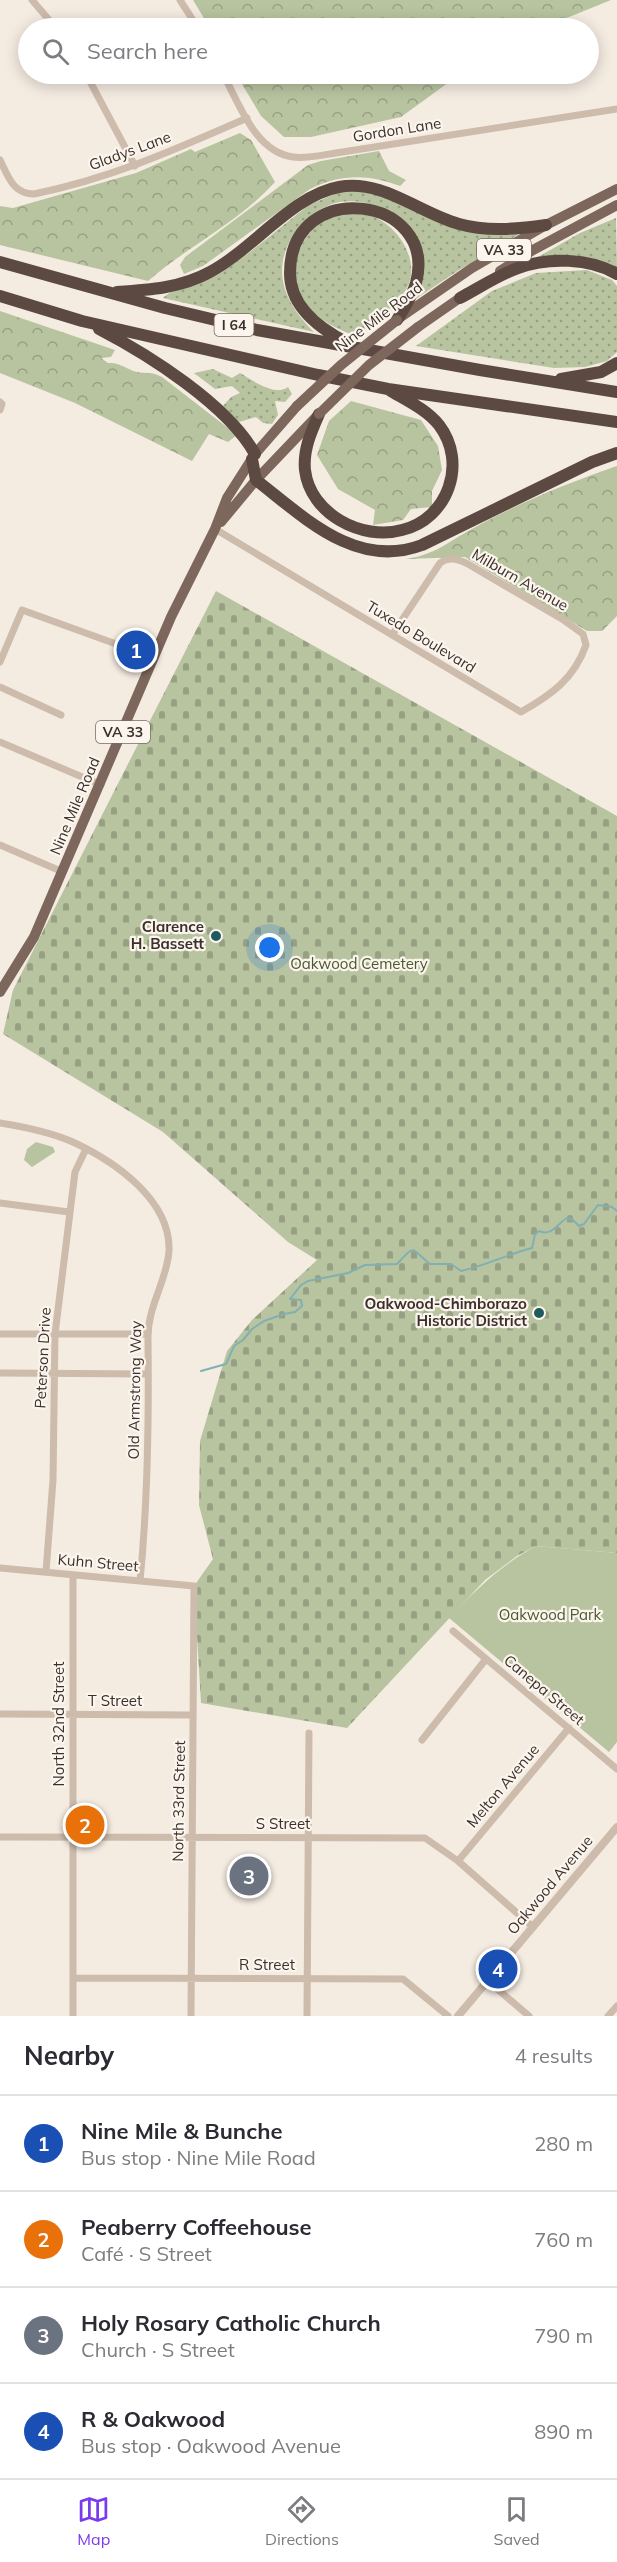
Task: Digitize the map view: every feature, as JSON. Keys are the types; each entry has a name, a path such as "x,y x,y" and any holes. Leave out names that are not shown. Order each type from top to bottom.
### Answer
{"highway":[{"path":"110,292 168,287 201,277 220,267 306,201 336,188 355,186 372,188 441,218 466,226 499,229 546,225"},
{"path":"359,349 330,333 309,317 293,292 290,277 292,254 303,232 315,220 334,210 360,207 387,215 402,228 414,249 417,276 410,298 397,320"},
{"name":"I 64","path":"0,262 165,308 257,330 617,392"},
{"path":"460,298 517,268 531,264 579,262 603,267 617,274"},
{"name":"I 64","path":"0,296 82,321 265,364 388,389 617,422"},
{"path":"82,321 138,350 191,387 246,438 253,456 256,480 324,532 351,546 376,552 402,551 422,545 592,462 617,453"},
{"path":"551,381 595,373 617,363"},
{"path":"319,414 306,447 305,469 311,490 320,504 330,514 357,528 387,533 410,528 433,514 445,498 452,480 453,458 448,441 436,422 422,410 388,389"}],"main road":[{"name":"Nine Mile Road","path":"0,992 34,937 183,591 215,529 227,498 253,456 297,406 341,365 397,320 472,268 546,225 617,189"},
{"name":"Nine Mile Road","path":"215,529 256,480 369,365 418,327 532,250 617,205"}],"street":[{"path":"32,0 47,18"},
{"path":"180,0 192,18"},
{"path":"91,84 135,166"},
{"name":"Gordon Lane","path":"228,84 247,118 268,146 287,156 301,157 617,109"},
{"name":"Gladys Lane","path":"0,160 13,185 19,191 34,194 135,166 247,118"},
{"path":"0,402 2,404 0,410"},
{"name":"Tuxedo Boulevard","path":"215,529 521,712 552,694 568,679 583,652 586,641 583,634"},
{"name":"Milburn Avenue","path":"392,635 441,562 455,559 468,564 562,619 583,634"},
{"path":"0,662 22,610 154,658"},
{"path":"0,687 61,715"},
{"path":"0,741 101,785"},
{"path":"0,845 63,873"},
{"name":"Old Armstrong Way","path":"0,1123 51,1134 86,1149 127,1177 146,1194 159,1210 166,1227 169,1246 167,1260 149,1320 146,1503 140,1581"},
{"name":"Peterson Drive","path":"46,1572 53,1480 55,1334 76,1167 86,1149"},
{"path":"0,1203 69,1212"},
{"path":"0,1334 148,1334"},
{"path":"0,1373 148,1374"},
{"name":"Kuhn Street","path":"0,1568 194,1586"},
{"name":"North 32nd Street","path":"73,1575 71,1713 73,2016"},
{"name":"North 33rd Street","path":"190,2016 194,1586"},
{"name":"Canepa Street","path":"453,1631 617,1769"},
{"path":"422,1740 486,1659"},
{"name":"T Street","path":"0,1714 193,1715"},
{"name":"Melton Avenue","path":"458,1861 569,1728"},
{"path":"307,2016 309,1733"},
{"name":"Oakwood Avenue","path":"458,2016 617,1827"},
{"name":"S Street","path":"0,1837 425,1838 458,1861 533,1927"},
{"name":"R Street","path":"73,1978 403,1979 448,2016"},
{"path":"488,1981 529,2016"},
{"path":"608,2016 617,2006"}],"green space":[{"path":"193,0 611,0 567,18 204,18"},
{"path":"242,84 446,84 401,117 311,137 284,137 261,116"},
{"path":"240,133 251,140 275,182 230,222 148,281 0,245 0,206 13,208 136,173 191,149 195,152"},
{"path":"379,151 389,171 406,180 400,186 377,179 355,177 321,184 310,189 203,266 184,274 180,265 185,257 308,165"},
{"path":"357,191 375,194 518,235 414,300 423,265 416,236 407,225 383,208 355,202 340,202 321,209 304,222 287,246 283,259 282,272 288,297 314,332 163,298 173,291 219,274 309,205 337,193"},
{"path":"349,212 372,216 382,221 404,245 411,266 411,277 407,288 397,302 356,336 316,315 298,293 295,282 297,257 308,235 326,219"},
{"path":"616,218 617,268 589,258 538,257 580,233"},
{"path":"587,270 612,280 617,286 617,352 607,361 585,367 554,368 416,346 492,291 536,273"},
{"path":"0,311 115,350 111,357 101,358 108,363 162,377 237,435 228,442 209,434 192,461 75,403 0,373"},
{"path":"213,369 232,378 240,373 270,389 283,390 288,387 292,394 285,402 275,401 278,415 272,424 263,423 256,417 239,422 223,406 231,397 240,393 232,386 215,389 194,373"},
{"path":"351,401 421,420 438,446 442,470 432,491 432,507 411,509 403,520 373,525 375,510 338,489 317,455 329,421"},
{"path":"617,466 617,616 602,631 587,631 465,557 405,559 433,551 525,502"},
{"name":"Oakwood Cemetery","path":"216,591 617,816 617,1553 536,1546 517,1556 485,1580 347,1728 201,1703 194,1586 213,1559 199,1505 200,1441 227,1351 252,1320 317,1260 288,1242 163,1132 3,1034 13,990"},
{"path":"36,1142 53,1147 55,1152 32,1167 24,1160 27,1149"},
{"name":"Oakwood Park","path":"536,1546 617,1553 617,1742 609,1752 449,1618 500,1570"}],"waterway":[{"path":"201,1371 226,1364 234,1346 264,1321 295,1312 302,1306 301,1300 290,1299 301,1285 308,1281 348,1273 365,1265 397,1264 414,1250 430,1264 451,1264 461,1271 532,1248 535,1234 539,1231 550,1231 567,1218 579,1226 584,1224 598,1205 612,1207 617,1211"}],"place":[{"name":"Nine Mile & Bunche","path":"136,650"},
{"name":"Clarence H. Bassett","path":"216,936"},
{"name":"Oakwood-Chimborazo Historic District","path":"539,1313"},
{"name":"Peaberry Coffeehouse","path":"85,1825"},
{"name":"Holy Rosary Catholic Church","path":"249,1876"},
{"name":"R & Oakwood","path":"498,1969"}]}
